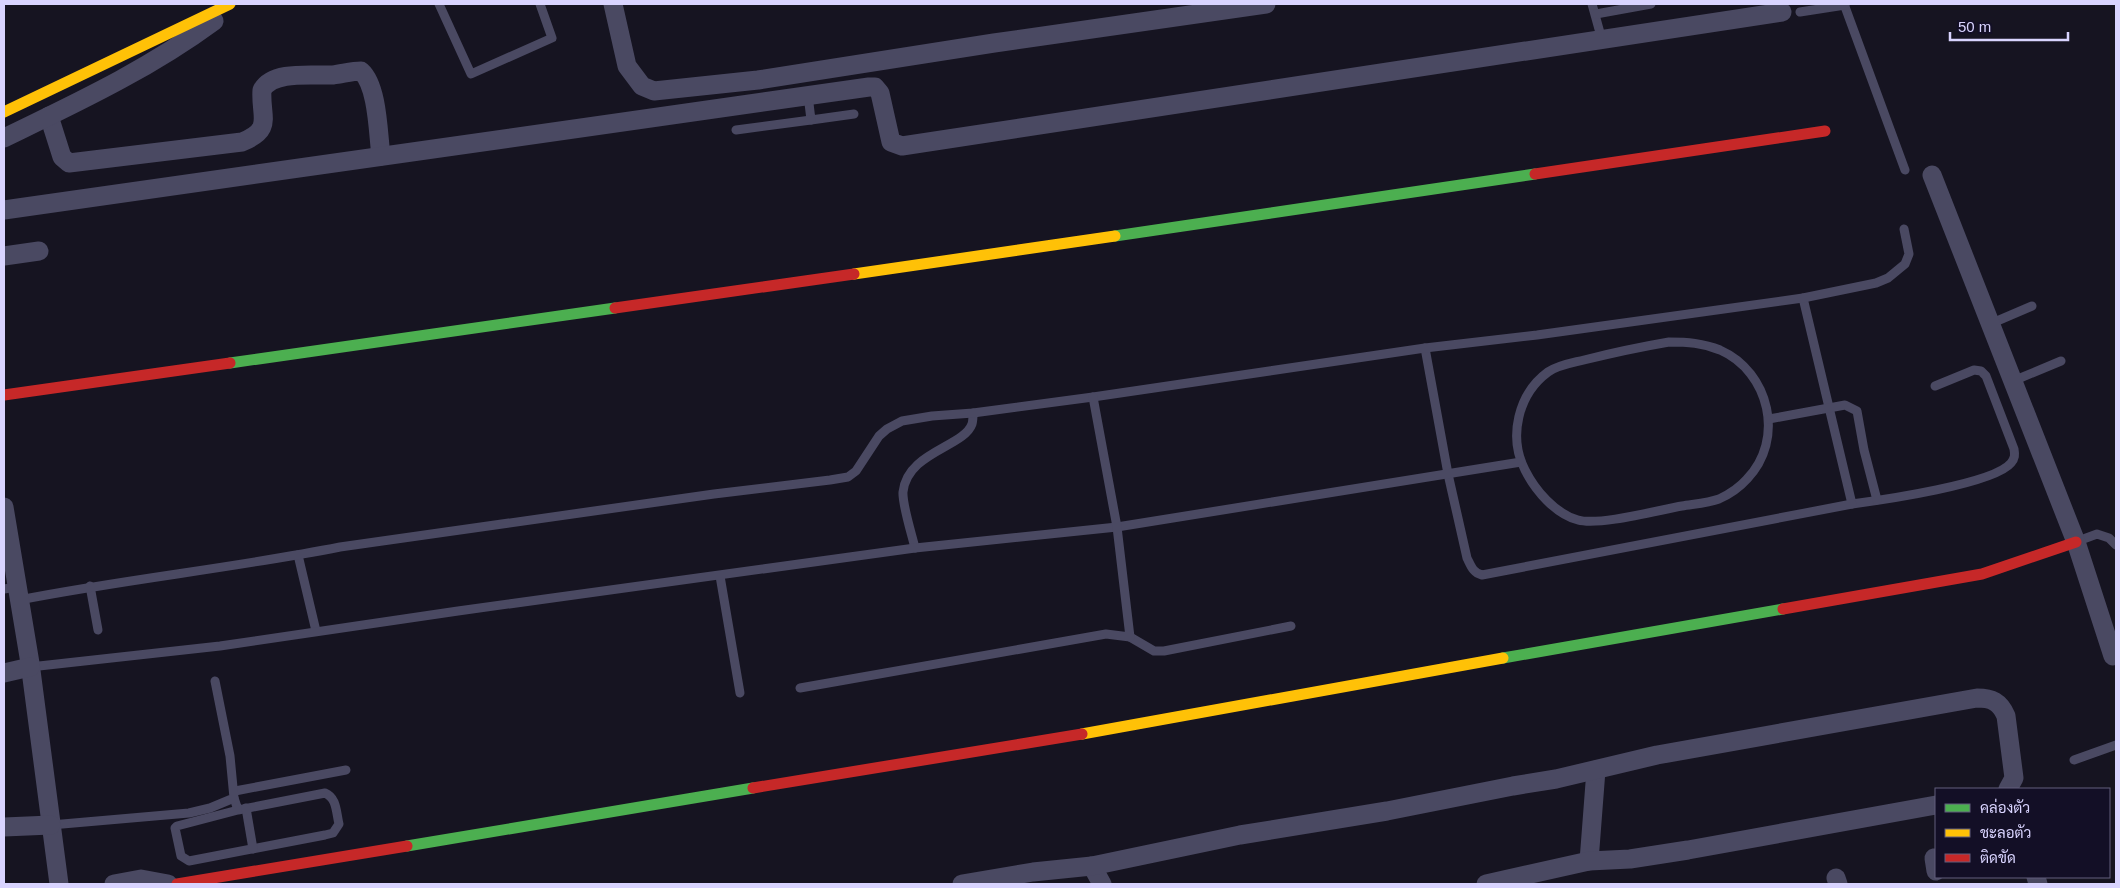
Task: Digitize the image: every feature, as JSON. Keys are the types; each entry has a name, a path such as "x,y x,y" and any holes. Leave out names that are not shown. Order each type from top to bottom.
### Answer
{"street":[{"path":"4,112 230,4"},
{"path":"4,138 153,63 237,4"},
{"path":"613,4 627,66 642,86 654,91 758,80 994,43 1266,4"},
{"path":"4,210 875,87 880,93 891,142 902,146 1791,12"},
{"path":"49,116 62,157 69,163 242,142 261,132 263,123 262,90 270,80 294,76 334,75 361,71 366,76 374,101 381,156"},
{"path":"4,395 920,265 1824,131"},
{"path":"1932,175 2076,542 2113,656"},
{"path":"4,256 39,251"},
{"path":"4,507 13,592 30,667 59,884"},
{"path":"177,884 1124,727 1479,662 1972,576 2076,542"},
{"path":"4,673 30,667"},
{"path":"962,884 1033,872 1092,866 1240,835 1387,812 1596,770 1666,753 1977,698 1988,698 1995,701 2003,709 2006,716 2014,778 2009,788"},
{"path":"1589,861 1596,770"},
{"path":"1486,884 1589,861 1630,859 1688,850 1935,805"},
{"path":"4,827 51,825"},
{"path":"1092,866 1102,884"},
{"path":"114,884 141,879 168,884"}],"lane":[{"path":"439,4 471,74 552,38 540,4"},
{"path":"1592,4 1602,41"},
{"path":"1596,14 1651,4"},
{"path":"1791,12 1844,4 1905,170"},
{"path":"808,96 811,120"},
{"path":"736,130 854,114"},
{"path":"13,592 90,586 340,547 704,495 848,477 862,463 879,436 894,425 932,416 974,413 1093,397 1425,348 1537,335 1803,298 1876,283 1888,278 1905,264 1909,254 1904,229"},
{"path":"1803,298 1852,504"},
{"path":"1990,324 2032,306"},
{"path":"1685,342 1706,345 1721,350 1738,361 1754,378 1765,403 1769,419 1769,438 1760,459 1749,478 1734,491 1718,499 1593,522 1577,520 1562,512 1541,494 1521,462 1517,438 1518,411 1538,381 1549,371 1563,365 1636,347 1685,342"},
{"path":"1425,348 1448,474 1467,558 1474,571 1482,575 1963,484 2000,470 2010,464 2015,457 2014,449 1986,376 1981,371 1974,370 1935,386"},
{"path":"2013,381 2061,361"},
{"path":"1093,397 1117,527 1130,638"},
{"path":"1769,419 1845,405 1857,411 1864,450 1877,500"},
{"path":"915,548 903,493 906,481 916,467 929,455 967,433 972,425 974,413"},
{"path":"30,667 211,648 316,631 915,548 1117,527 1521,462"},
{"path":"2076,542 2097,534 2109,538 2116,545"},
{"path":"298,555 316,631"},
{"path":"720,576 740,693"},
{"path":"90,586 98,630"},
{"path":"800,688 1106,634 1130,638 1154,651 1164,651 1291,626"},
{"path":"215,681 234,794 242,809 253,849"},
{"path":"2074,760 2116,745"},
{"path":"51,825 189,813 210,808 234,794 346,770"},
{"path":"325,793 330,795 334,802 339,824 333,833 253,849 189,861 181,856 175,828 242,809 325,793"}],"traffic: fast":[{"path":"1115,236 1535,174"},
{"path":"230,363 615,308"},
{"path":"1503,658 1783,609"},
{"path":"407,846 753,788"}],"traffic: slow":[{"path":"4,112 230,4"},
{"path":"854,274 1115,236"},
{"path":"1082,734 1503,658"}],"traffic: jam":[{"path":"1535,174 1825,131"},
{"path":"615,308 854,274"},
{"path":"4,395 230,363"},
{"path":"1783,609 1982,574 2076,542"},
{"path":"753,788 1082,734"},
{"path":"177,884 407,846"}]}
